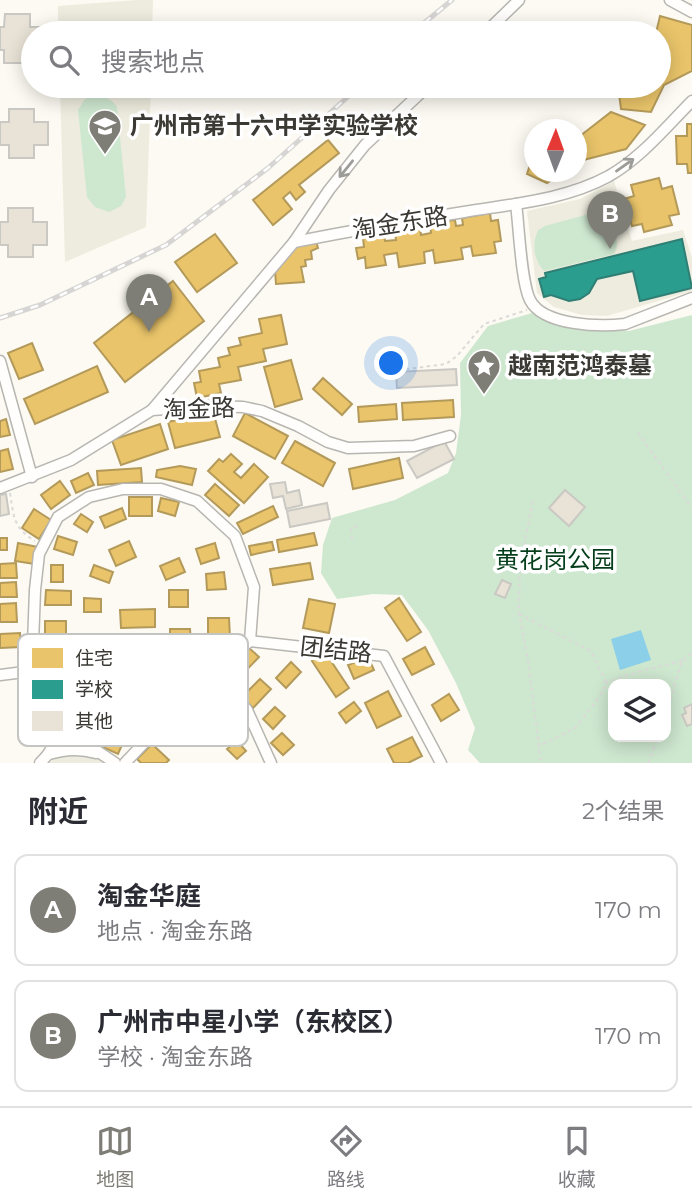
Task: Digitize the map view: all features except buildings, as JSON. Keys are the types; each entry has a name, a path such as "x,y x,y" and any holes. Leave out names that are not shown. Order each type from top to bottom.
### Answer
{"street":[{"path":"497,21 519,0"},
{"path":"670,0 692,12"},
{"path":"152,410 294,242 329,190 365,145 415,98"},
{"name":"淘金东路","path":"294,242 516,204 577,190 611,175 639,154 692,101"},
{"path":"516,204 526,290 535,307 548,316 592,325 617,325 692,298"},
{"path":"0,361 32,477"},
{"name":"淘金路","path":"4,487 32,477 97,446 152,410 243,407 271,414 328,442 348,448 414,446 450,436"},
{"path":"33,634 39,554 58,517 89,497 123,489 161,489 197,501 235,536 254,587 250,641"},
{"name":"团结路","path":"250,641 384,656 441,763"},
{"path":"0,675 18,673"},
{"path":"248,712 271,763"},
{"path":"40,763 49,754 52,746"},
{"path":"90,746 115,763"},
{"path":"125,763 141,746"},
{"path":"49,754 63,749 85,750 103,755"}],"path":[{"path":"385,372 446,363 457,356 484,324 535,307"},
{"path":"638,433 692,508"},
{"path":"4,487 15,523 25,534 44,546"},
{"path":"533,501 520,563 519,613 541,763"},
{"path":"352,538 351,528 357,526"},
{"path":"519,613 591,651 597,660 604,684"},
{"path":"538,746 575,728 591,709 604,684 682,660 692,653"},
{"path":"671,696 682,660"},
{"path":"648,763 656,742"}],"shaded area":[{"path":"153,0 152,21 58,21 58,6"},
{"name":"广州市第十六中学实验学校","path":"60,98 151,98 146,227 65,262"},
{"path":"614,181 632,241 683,230 692,258 692,291 607,316 582,315 554,307 537,293 527,211 580,199"},
{"path":"56,756 96,758 104,763 49,763"}],"green space":[{"path":"107,98 117,107 126,197 121,206 109,212 95,207 87,197 78,110 85,99"},
{"path":"596,212 603,215 615,233 617,244 614,254 544,271 535,251 538,230"},
{"name":"黄花岗公园","path":"532,313 573,326 629,331 692,315 692,763 480,763 468,750 475,728 456,683 428,630 402,595 373,594 337,599 321,573 323,545 332,518 395,500 448,473 456,453 461,415 460,363 488,326"}],"water":[{"path":"641,630 651,660 620,670 611,639"}],"railway":[{"path":"427,21 452,0"},
{"path":"0,318 40,305 166,245 268,168 347,98"}],"place":[{"name":"广州市第十六中学实验学校","path":"105,156"},
{"name":"广州市中星小学（东校区）","path":"610,249"},
{"name":"淘金华庭","path":"149,332"},
{"name":"越南范鸿泰墓","path":"484,396"}]}
